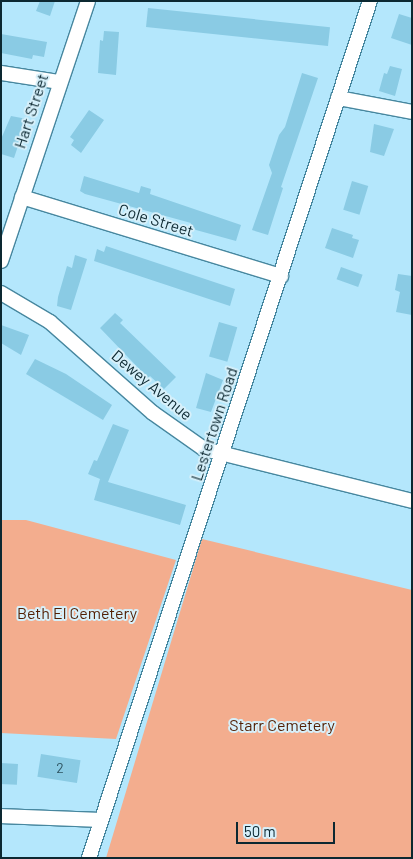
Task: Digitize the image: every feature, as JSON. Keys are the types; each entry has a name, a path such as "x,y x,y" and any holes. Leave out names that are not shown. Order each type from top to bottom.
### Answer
{"street":[{"name":"Hart Street","path":"1,261 59,82 88,1"},
{"name":"Lestertown Road","path":"88,858 281,276 338,98 365,2"},
{"path":"1,73 59,82"},
{"path":"338,98 412,112"},
{"name":"Cole Street","path":"22,196 281,276"},
{"name":"Dewey Avenue","path":"1,293 50,322 153,413 204,449 412,501"},
{"path":"1,816 101,820"}],"green space":[{"name":"Beth El Cemetery","path":"1,520 26,520 176,560 116,739 1,733"},
{"name":"Starr Cemetery","path":"202,539 412,590 412,858 106,858"}],"building":[{"path":"40,1 55,1 50,16 36,11"},
{"path":"148,8 330,27 328,46 146,27"},
{"path":"399,14 412,18 412,45 391,38"},
{"path":"104,31 119,32 116,75 98,73 100,40 103,41"},
{"path":"1,34 47,42 44,57 33,55 32,59 1,53"},
{"path":"390,66 402,69 395,96 379,91 384,73 387,74"},
{"path":"302,73 318,78 281,187 283,188 268,235 252,230 272,173 269,165 279,135 285,127"},
{"path":"89,110 104,120 81,153 71,145 74,140 70,137"},
{"path":"11,116 27,119 14,158 1,154 1,139"},
{"path":"374,124 394,129 384,156 370,152"},
{"path":"84,176 139,193 141,186 151,189 150,194 241,225 236,241 196,230 190,226 191,223 85,194 80,191"},
{"path":"352,181 368,186 359,215 343,210"},
{"path":"332,228 353,235 352,238 359,240 353,258 325,248"},
{"path":"106,246 235,289 230,306 94,261 97,249 104,252"},
{"path":"75,255 87,259 71,310 57,306 67,266 72,268"},
{"path":"341,267 363,275 358,287 337,279"},
{"path":"398,274 412,276 412,315 396,312 400,292 395,290"},
{"path":"115,313 123,320 120,323 176,377 164,389 150,376 148,378 100,328"},
{"path":"219,322 237,327 227,362 209,357"},
{"path":"1,325 29,335 21,355 1,343"},
{"path":"35,359 66,374 112,405 103,420 26,374"},
{"path":"206,373 223,380 211,412 196,408"},
{"path":"113,424 129,430 108,482 186,505 180,525 94,500 100,479 105,481 88,474 94,460 97,461"},
{"path":"41,754 81,760 77,783 37,777"},
{"path":"1,763 18,764 17,785 1,784"}]}
